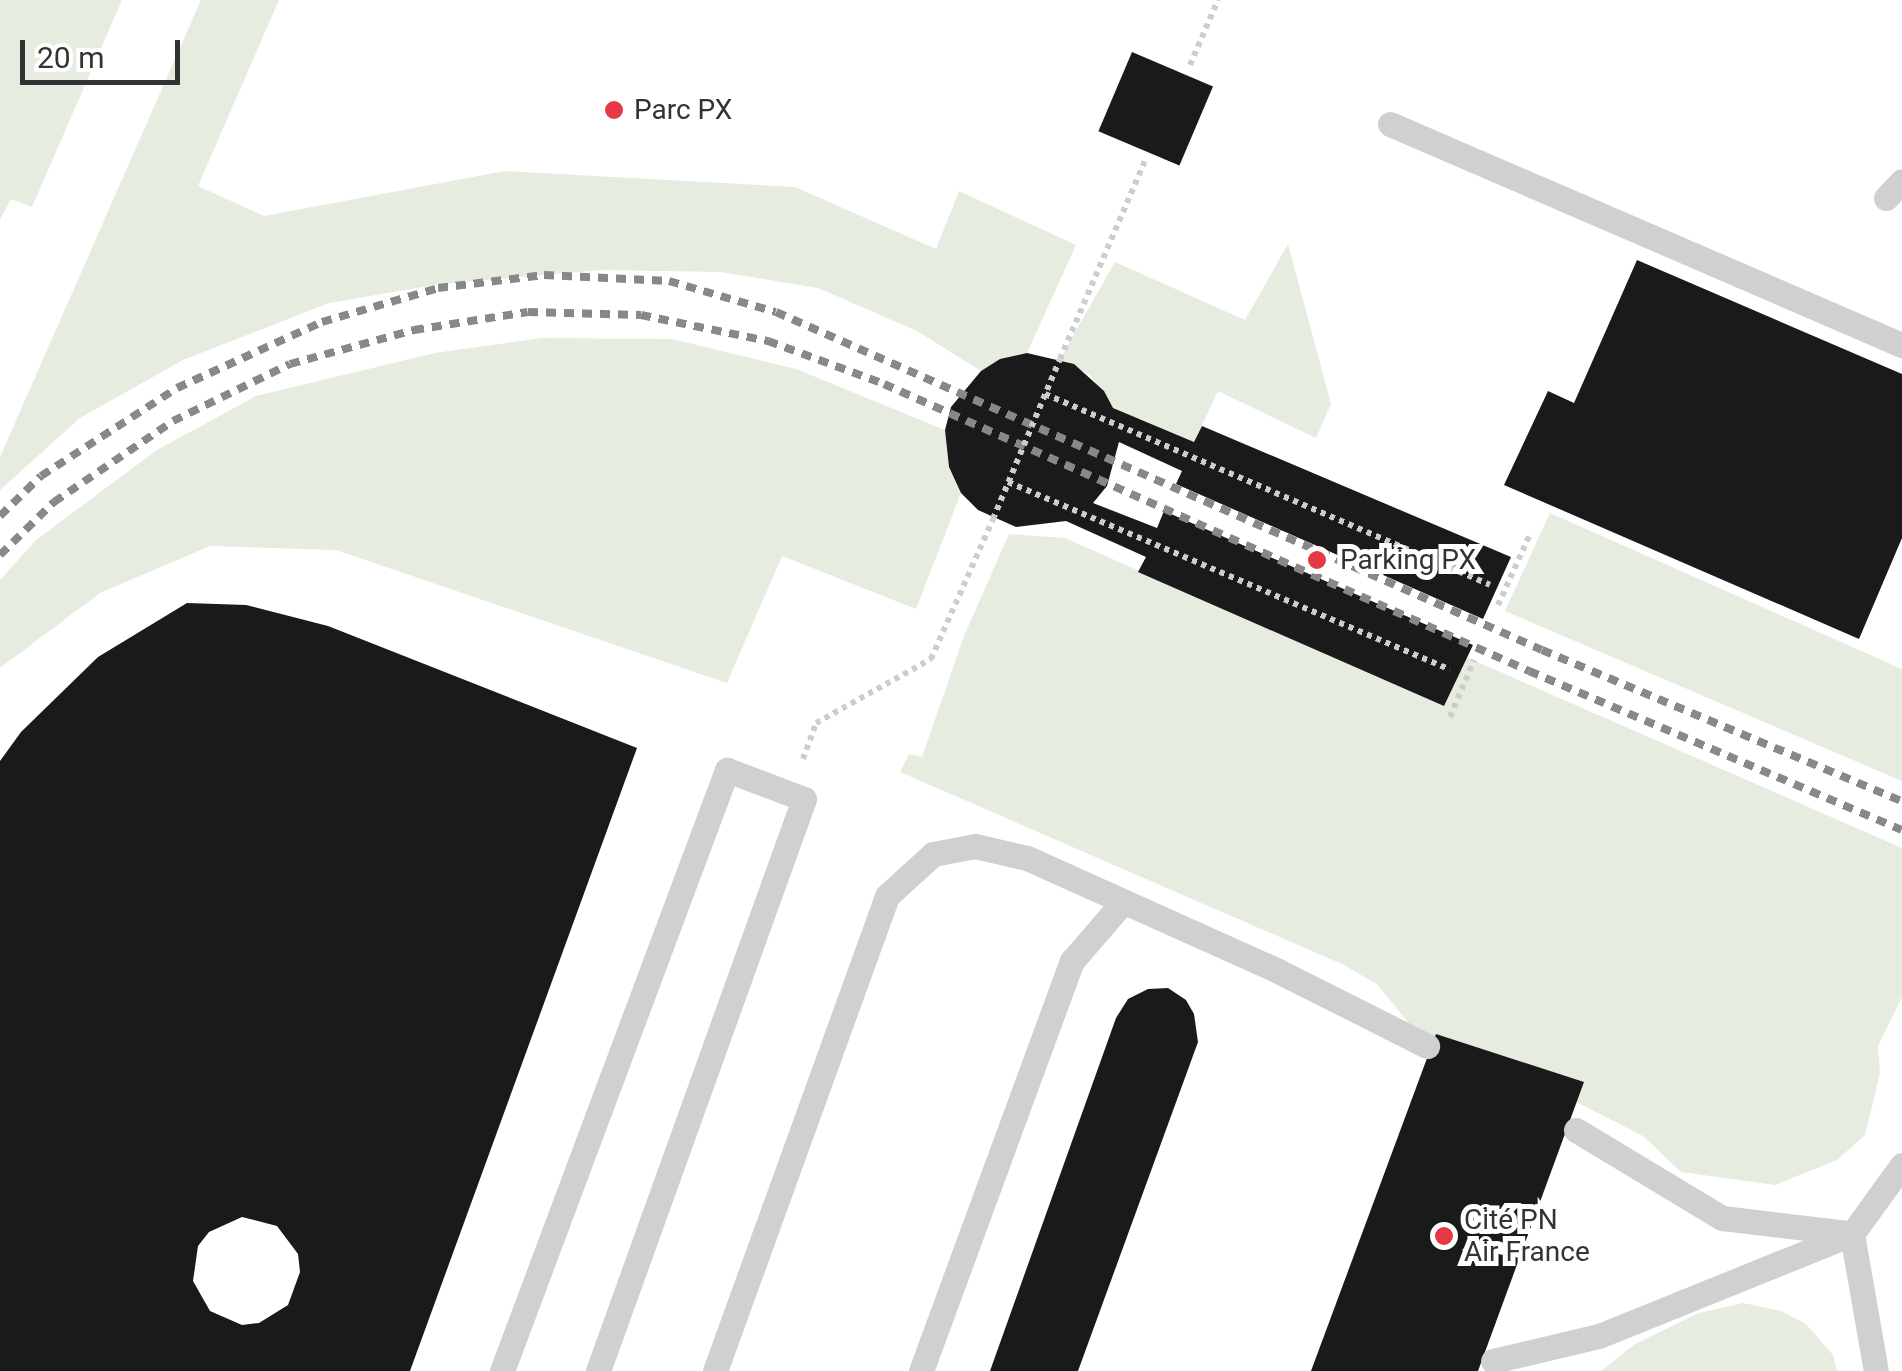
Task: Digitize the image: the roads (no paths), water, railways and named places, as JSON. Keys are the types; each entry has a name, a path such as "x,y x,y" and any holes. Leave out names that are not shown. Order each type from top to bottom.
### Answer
{"lane":[{"path":"1390,124 1902,345"},
{"path":"502,1371 727,770 804,799 598,1371"},
{"path":"716,1371 888,896 933,854 974,846 1027,858 1278,971 1427,1046"},
{"path":"922,1371 1072,962 1123,902"},
{"path":"1576,1130 1722,1218 1852,1234"},
{"path":"1493,1361 1538,1360 1852,1234 1902,1165"},
{"path":"1852,1234 1876,1371"}],"railway":[{"path":"0,516 41,476 177,388 322,322 438,288 544,275 669,281 776,312 1542,650 1902,801"},
{"path":"0,555 54,502 173,421 290,364 414,330 528,312 641,315 768,341 884,384 1529,671 1902,830"}],"place":[{"name":"Parc PX","path":"614,110"},
{"name":"Parking PX","path":"1317,560"},
{"name":"Cité PN Air France","path":"1444,1236"}]}
